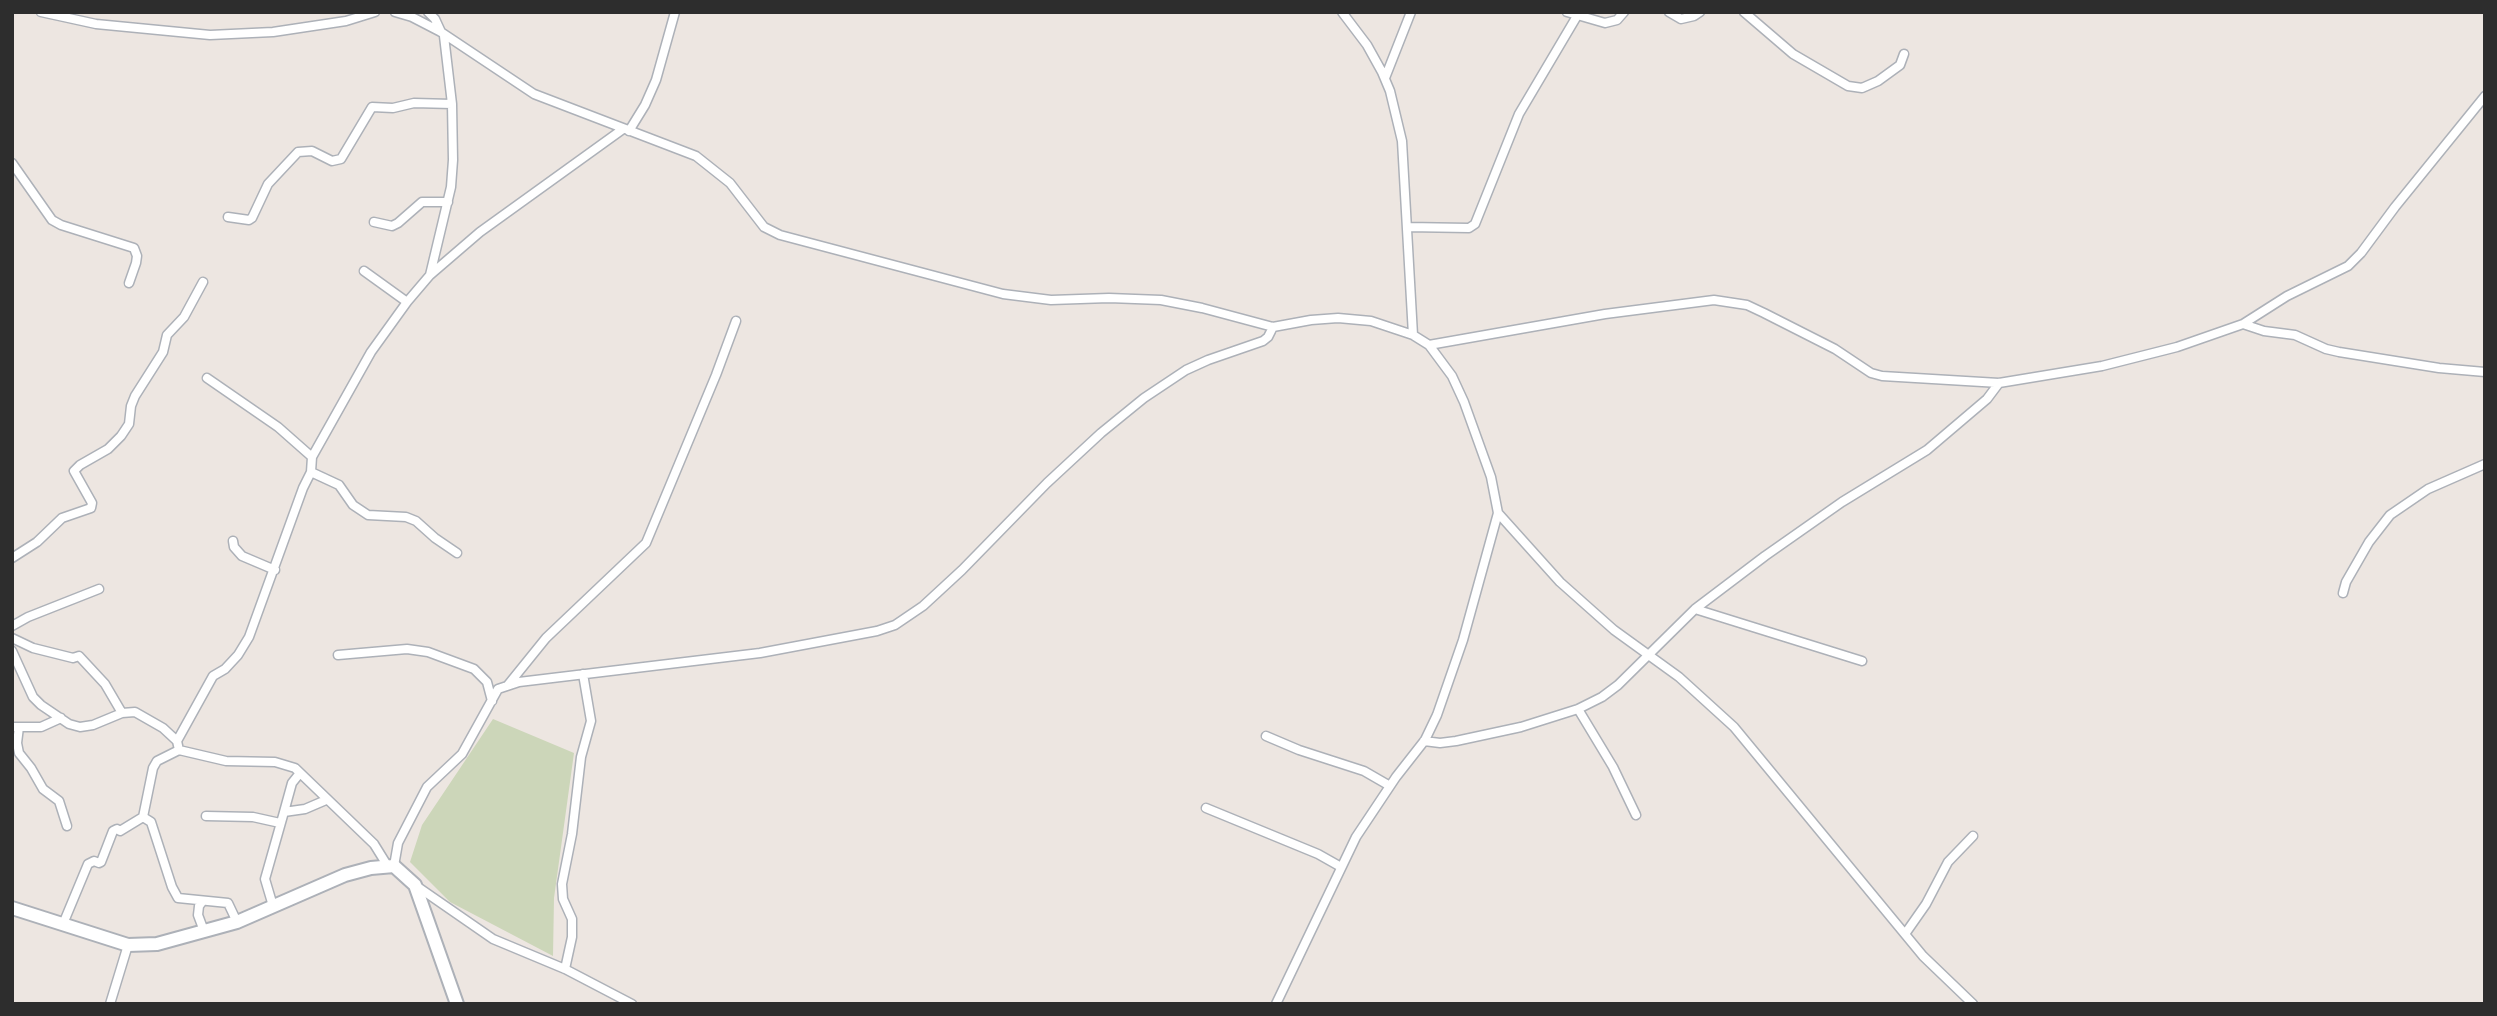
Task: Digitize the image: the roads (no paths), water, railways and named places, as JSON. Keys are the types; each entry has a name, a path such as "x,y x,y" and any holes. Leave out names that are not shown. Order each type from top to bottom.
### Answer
{"street":[{"path":"41,12 96,24 210,35 273,32 346,21 375,12"},
{"path":"395,12 443,34 534,94 696,156 730,183 764,227 779,235 1003,294 1051,300 1161,300 1202,307 1273,327 1311,320 1353,319 1388,325 1429,345 1452,376 1464,402 1491,477 1498,513 1455,665 1437,715 1424,741 1356,837 1276,1004"},
{"path":"424,23 427,12 435,19 443,34 452,104 453,160 448,202 430,275"},
{"path":"177,741 213,676 225,669 238,655 249,637 303,488 312,472 313,457 371,352 430,275 480,232 626,130 645,105 656,80 675,12"},
{"path":"1342,12 1367,45 1385,78 1402,141 1413,335"},
{"path":"1385,78 1411,12"},
{"path":"1567,12 1605,23 1617,20 1624,12"},
{"path":"1669,12 1681,19 1700,12"},
{"path":"1744,12 1793,54 1848,86 1862,88 1878,81 1900,65 1904,54"},
{"path":"1407,227 1469,228 1475,225 1519,114 1577,16"},
{"path":"1429,345 1605,314 1714,300 1747,305 1835,349 1871,373 1896,378 1999,383 2053,376 2113,363 2177,347 2243,324 2287,296 2353,261 2485,96"},
{"path":"228,217 249,220 252,218 268,184 298,152 312,151 332,161 341,159 372,107 393,108 414,103 452,104"},
{"path":"12,163 52,220 134,248 137,256 129,283"},
{"path":"374,222 391,226 422,202 448,202"},
{"path":"364,271 407,302"},
{"path":"12,558 37,542 62,518 91,508 92,503 74,471 108,449 121,436 129,424 135,396 163,352 167,335 184,317 203,282"},
{"path":"508,685 546,638 646,543 736,321"},
{"path":"2243,324 2264,331 2295,335 2339,352 2439,368 2485,372"},
{"path":"391,866 398,843 427,787 462,754 498,689 508,685 583,674 760,653 877,631 895,625 923,606 1047,483 1144,398 1197,365 1263,341 1273,327"},
{"path":"206,378 278,427 313,457"},
{"path":"1424,741 1456,741 1533,724 1578,709 1602,697 1618,685 1695,609 1842,502 1927,450 1987,399 1999,383"},
{"path":"2343,593 2369,542 2390,515 2428,489 2485,464"},
{"path":"312,472 339,485 353,505 368,515 406,517 416,521 457,553"},
{"path":"1498,513 1560,582 1614,630 1688,685 1734,727 1923,956 1973,1004"},
{"path":"233,541 234,547 242,556 275,570"},
{"path":"12,626 99,589"},
{"path":"1695,609 1862,661"},
{"path":"12,638 33,648 73,658 79,656 105,684 122,713"},
{"path":"338,655 407,649 428,652 474,669 486,682 492,701"},
{"path":"12,650 33,697 61,718 80,727 122,713 135,712 145,716 177,741 179,750"},
{"path":"565,969 572,937 572,919 563,899 562,884 572,834 581,757 591,721 583,674"},
{"path":"1578,709 1613,767 1636,814"},
{"path":"61,718 41,727 16,727 19,753 43,789 59,801 67,826"},
{"path":"1266,736 1364,771 1390,786"},
{"path":"63,924 88,864 101,862 113,831 120,831 143,817 153,768 157,761 179,750 226,761 275,762 289,765 299,773 374,844 391,866 480,931 565,969 632,1004"},
{"path":"272,906 265,879 292,783 299,773"},
{"path":"284,812 304,809 326,800"},
{"path":"1206,808 1318,853 1341,867"},
{"path":"206,816 253,817 280,823"},
{"path":"143,817 151,822 178,898 228,903 237,922"},
{"path":"1905,934 1926,904 1948,862 1973,836"},
{"path":"12,908 128,945 157,944 237,922 345,875 391,866"},
{"path":"415,885 457,1004"},
{"path":"202,902 198,915 204,931"},
{"path":"110,1004 128,945"}]}
